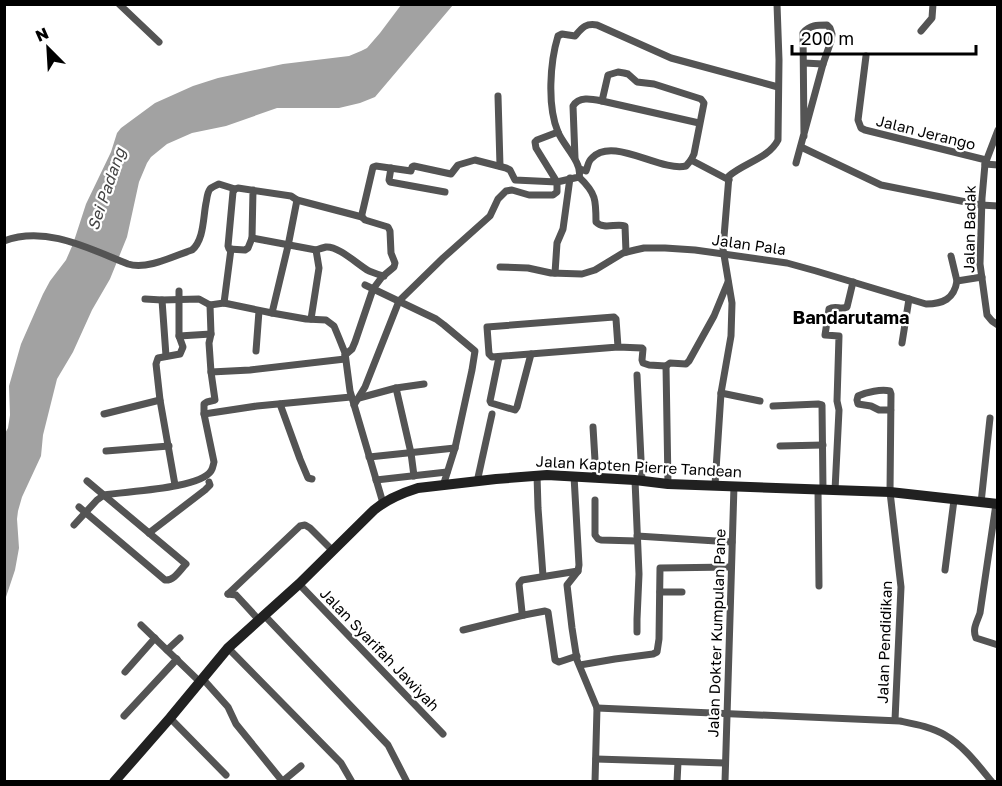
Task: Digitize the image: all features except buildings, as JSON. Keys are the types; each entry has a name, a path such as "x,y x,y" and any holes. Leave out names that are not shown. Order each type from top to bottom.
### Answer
{"main road":[{"name":"Jalan Kapten Pierre Tandean","path":"116,781 228,648 383,503 410,490 547,474 668,484 890,492 997,504"}],"street":[{"path":"119,4 159,42"},
{"path":"715,485 721,393 730,336 732,303 723,249 729,176 774,148 778,140 777,4"},
{"path":"921,31 932,18 933,4"},
{"path":"626,252 625,226 598,225 594,196 558,132 551,91 553,52 558,36 562,34 575,36 583,26 597,25 671,58 778,87"},
{"path":"796,163 804,136 823,64 831,41 832,34 827,25 810,27 804,33 804,136"},
{"name":"Jalan Jerango","path":"866,56 858,120 861,128 986,162"},
{"path":"804,63 823,64"},
{"path":"409,186 411,167 451,174 458,165 475,160 510,170 513,178 519,182 557,182 576,178 580,173 586,171 594,156 612,151 621,151 678,167 686,166 692,160 704,103 701,99 654,84 637,82 628,74 611,73 608,75 602,101"},
{"path":"498,96 500,166"},
{"path":"575,160 573,106 579,100 602,101 699,123"},
{"name":"Jalan Badak","path":"997,131 986,162 981,205 980,264 987,315 998,325"},
{"path":"355,400 365,387 399,301 490,216 502,194 508,190 529,195 553,195 557,192 557,182 536,148 535,142 558,132"},
{"path":"801,147 881,185 981,205 998,206"},
{"path":"692,160 729,180"},
{"path":"986,162 998,165"},
{"path":"362,218 373,167 411,171"},
{"path":"391,168 389,182 445,192"},
{"path":"555,273 557,243 563,229 570,178"},
{"path":"4,241 25,236 60,238 128,264 139,266 162,260 192,250 199,242 208,193 211,188 219,184 235,189 291,196 297,200 388,227 394,267 376,284 369,287"},
{"path":"224,303 235,189"},
{"path":"231,249 245,250 252,238 253,190"},
{"path":"272,313 297,200"},
{"path":"252,238 316,250 330,248 368,270 384,276"},
{"name":"Jalan Pala","path":"500,267 582,274 589,273 626,252 644,248 665,248 787,263 926,304 939,303 952,295 957,281"},
{"path":"311,319 319,268 316,250"},
{"path":"951,256 957,281 982,277"},
{"path":"618,347 614,317 487,326 489,354 492,357 618,347 642,348 643,363 649,365 686,364 714,316 728,282"},
{"path":"825,490 839,410 837,401 839,336 825,335 829,309 847,307 853,282"},
{"path":"369,287 444,325 475,351 455,448 442,486"},
{"path":"211,372 250,370 345,357 355,342 369,287"},
{"path":"176,485 160,400 156,360 182,352 179,336 179,291"},
{"path":"145,299 199,299 210,305 224,303 272,313 326,320 334,327 345,357 369,457 383,503"},
{"path":"902,343 909,299"},
{"path":"162,300 166,356"},
{"path":"74,525 83,510 104,495 160,489 206,476 213,468 213,455 204,414 205,403 215,400 209,342 210,305"},
{"path":"256,351 259,310"},
{"path":"179,336 211,334"},
{"path":"499,357 490,401 515,410 531,354"},
{"path":"666,366 668,484"},
{"path":"637,375 639,480 637,632"},
{"path":"204,414 280,404 355,400 396,388 424,384"},
{"path":"396,388 414,476"},
{"name":"Jalan Pendidikan","path":"891,410 879,410 871,405 858,404 858,396 864,393 889,390 891,394 891,410 890,492 901,587 895,720"},
{"path":"721,393 760,401"},
{"path":"104,414 160,400"},
{"path":"280,404 308,478 312,479"},
{"path":"773,406 822,405 825,490 819,586"},
{"path":"477,482 492,414"},
{"path":"981,503 990,418"},
{"path":"593,426 596,477"},
{"path":"780,446 823,445"},
{"path":"106,451 169,446"},
{"path":"369,457 455,448"},
{"path":"376,480 447,472"},
{"path":"537,475 543,576"},
{"path":"574,476 578,571 567,585 577,656 597,708 595,782"},
{"path":"83,510 165,580 172,579 186,564 87,481"},
{"path":"149,533 205,490 210,485 209,482"},
{"name":"Jalan Dokter Kumpulan Pane","path":"725,782 734,486"},
{"path":"595,500 595,535 598,539 637,538 732,542"},
{"path":"945,570 954,500"},
{"path":"997,504 980,613 975,624 975,636 981,641 998,645"},
{"path":"333,551 310,528 305,525 300,526 228,594 236,595 262,618 388,745 407,782"},
{"path":"580,665 657,652 660,568 731,567"},
{"path":"525,615 522,612 519,582 578,571"},
{"name":"Jalan Syarifah Jawiyah","path":"299,584 443,734"},
{"path":"660,592 682,592"},
{"path":"463,630 547,611 555,660 559,662 577,656"},
{"path":"141,625 228,707 236,724 283,781 301,766"},
{"path":"126,672 155,638"},
{"path":"167,650 180,638"},
{"path":"228,648 341,763 352,782"},
{"path":"124,716 177,659"},
{"path":"597,708 895,720 919,725 945,735 967,753 992,782"},
{"path":"170,718 226,775"},
{"path":"596,759 725,763"},
{"path":"677,782 678,762"}],"water":[{"name":"Sei Padang","path":"401,5 453,5 375,97 339,108 277,108 226,126 192,133 167,144 147,163 139,182 127,237 110,279 57,379 43,435 41,456 18,511 19,548 15,570 5,600 4,435 8,428 10,415 9,386 21,344 43,294 66,260 86,204 111,152 117,133 155,103 193,86 218,78 283,64 349,56 361,51 367,48"}],"district":[{"name":"Bandarutama","path":"851,317"}]}
